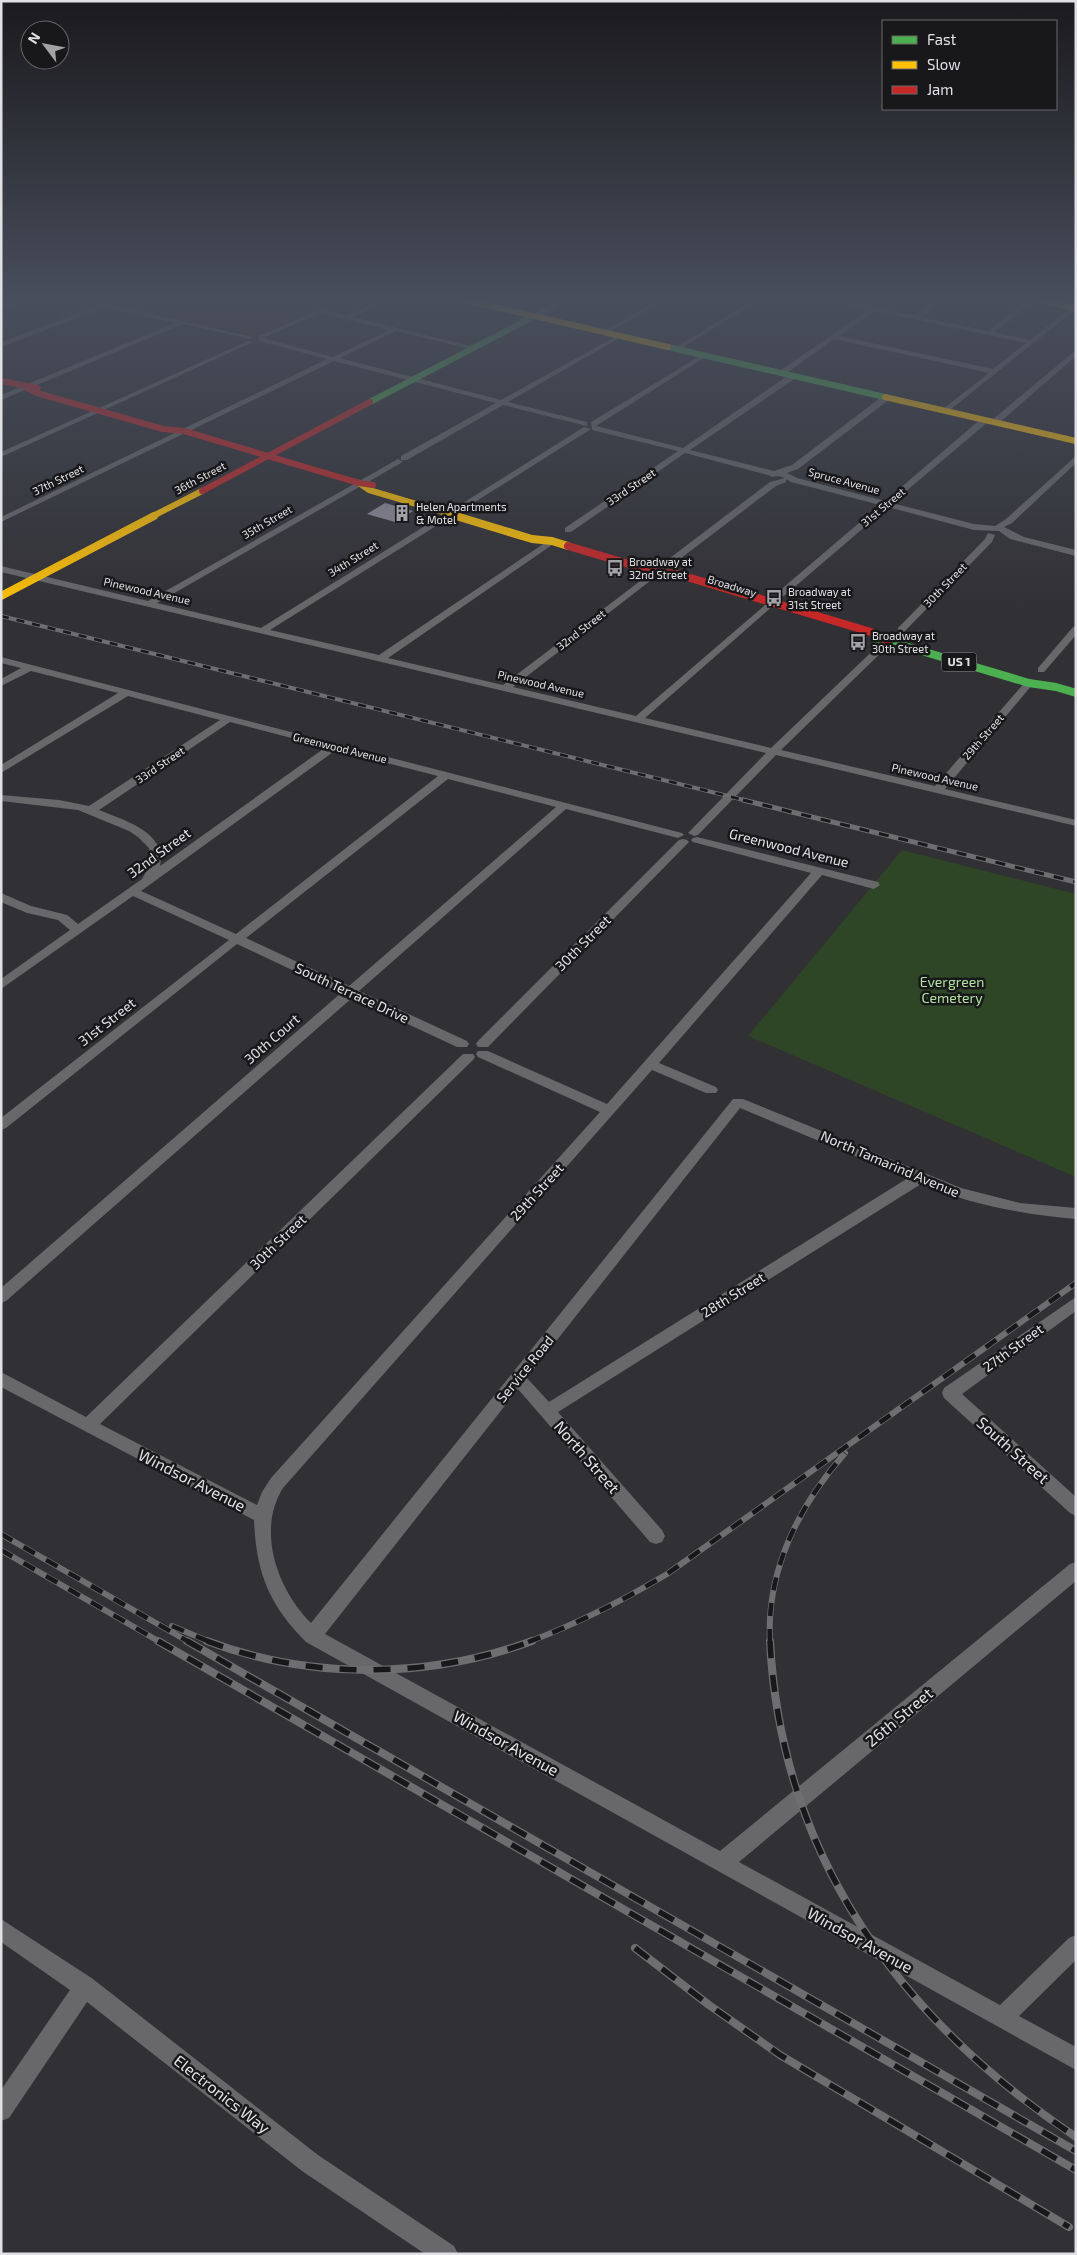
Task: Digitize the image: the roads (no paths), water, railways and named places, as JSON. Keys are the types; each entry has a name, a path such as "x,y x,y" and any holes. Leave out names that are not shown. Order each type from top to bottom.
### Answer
{"street":[{"name":"Broadway","path":"83,403 105,408 163,428 184,431 360,483 377,485 458,508 539,533 552,540 656,572 677,574 768,605 871,632 888,641 1029,683 1056,687 1076,693"},
{"path":"1,455 115,403"},
{"name":"37th Street","path":"1,520 242,403"},
{"name":"36th Street","path":"1,596 369,403"},
{"name":"35th Street","path":"149,604 501,403"},
{"name":"Spruce Avenue","path":"502,403 1076,553"},
{"name":"34th Street","path":"262,631 627,403"},
{"name":"33rd Street","path":"568,530 753,403"},
{"path":"669,562 879,403"},
{"path":"913,403 1076,441"},
{"path":"946,411 956,403"},
{"name":"31st Street","path":"781,594 887,504 1012,403"},
{"name":"30th Street","path":"900,630 1009,521 1076,458"},
{"path":"380,659 552,540"},
{"name":"Pinewood Avenue","path":"1,569 1076,823"},
{"name":"32nd Street","path":"505,688 656,572"},
{"path":"637,720 768,605"},
{"path":"1041,670 1076,629"},
{"path":"681,838 692,842 695,836 773,752 888,641"},
{"name":"Greenwood Avenue","path":"1,660 564,805 681,838"},
{"path":"1,683 29,668"},
{"name":"Broadway","path":"1029,683 1052,694 1076,702"},
{"name":"29th Street","path":"937,791 1029,683"},
{"path":"1,770 126,693"},
{"name":"33rd Street","path":"91,810 228,719"},
{"name":"32nd Street","path":"1,985 335,746"},
{"name":"31st Street","path":"1,1125 446,775"},
{"path":"1,798 63,804 91,810 136,829 146,836 154,845 157,855 155,866 148,876 132,891"},
{"name":"30th Court","path":"1,1297 564,805"},
{"name":"Greenwood Avenue","path":"695,836 874,885"},
{"name":"30th Street","path":"483,1049 681,838"},
{"name":"29th Street","path":"262,1516 268,1497 277,1483 609,1111 819,871"},
{"name":"South Terrace Drive","path":"132,891 350,992 465,1050"},
{"path":"1,897 29,909 64,917 72,922 77,931"},
{"path":"465,1050 473,1040 483,1049 609,1111"},
{"name":"30th Street","path":"88,1426 465,1050"},
{"path":"650,1064 711,1090"},
{"name":"North Tamarind Avenue","path":"738,1102 800,1126 958,1193 1020,1208 1076,1214"},
{"name":"Service Road","path":"312,1636 738,1102"},
{"name":"28th Street","path":"547,1411 919,1178"},
{"name":"27th Street","path":"950,1393 1076,1303"},
{"name":"North Street","path":"518,1378 656,1536"},
{"name":"Windsor Avenue","path":"1,1379 262,1516 263,1547 274,1585 286,1610 312,1636 1076,2059"},
{"name":"South Street","path":"950,1393 1076,1508"},
{"name":"26th Street","path":"722,1863 1076,1570"},
{"name":"Electronics Way","path":"1,1929 85,1987 310,2163 446,2254"},
{"path":"1002,2018 1076,1945"},
{"path":"1,2110 85,1987"}],"railway":[{"path":"1,616 748,801"},
{"path":"743,800 1076,882"},
{"path":"528,1642 564,1628 599,1611 667,1574 1076,1283"},
{"path":"770,1641 770,1616 774,1590 789,1540 813,1494 845,1453"},
{"path":"1,1534 189,1642"},
{"path":"1,1550 160,1642"},
{"path":"172,1626 210,1642"},
{"path":"158,1641 1076,2170"},
{"path":"187,1641 1076,2151"},
{"path":"210,1642 246,1654 286,1663 369,1670 453,1663 493,1654 532,1641"},
{"path":"770,1641 779,1719 798,1793 825,1862 861,1926 905,1985 955,2040 1013,2091 1076,2137"},
{"path":"635,1948 709,2005 780,2055 1069,2227"}],"place":[{"name":"Helen Apartments & Motel","path":"402,513"},
{"name":"Broadway at 32nd Street","path":"615,568"},
{"name":"Broadway at 31st Street","path":"774,598"},
{"name":"Broadway at 30th Street","path":"858,642"}],"park label":[{"name":"Evergreen Cemetery","path":"952,990"}]}
